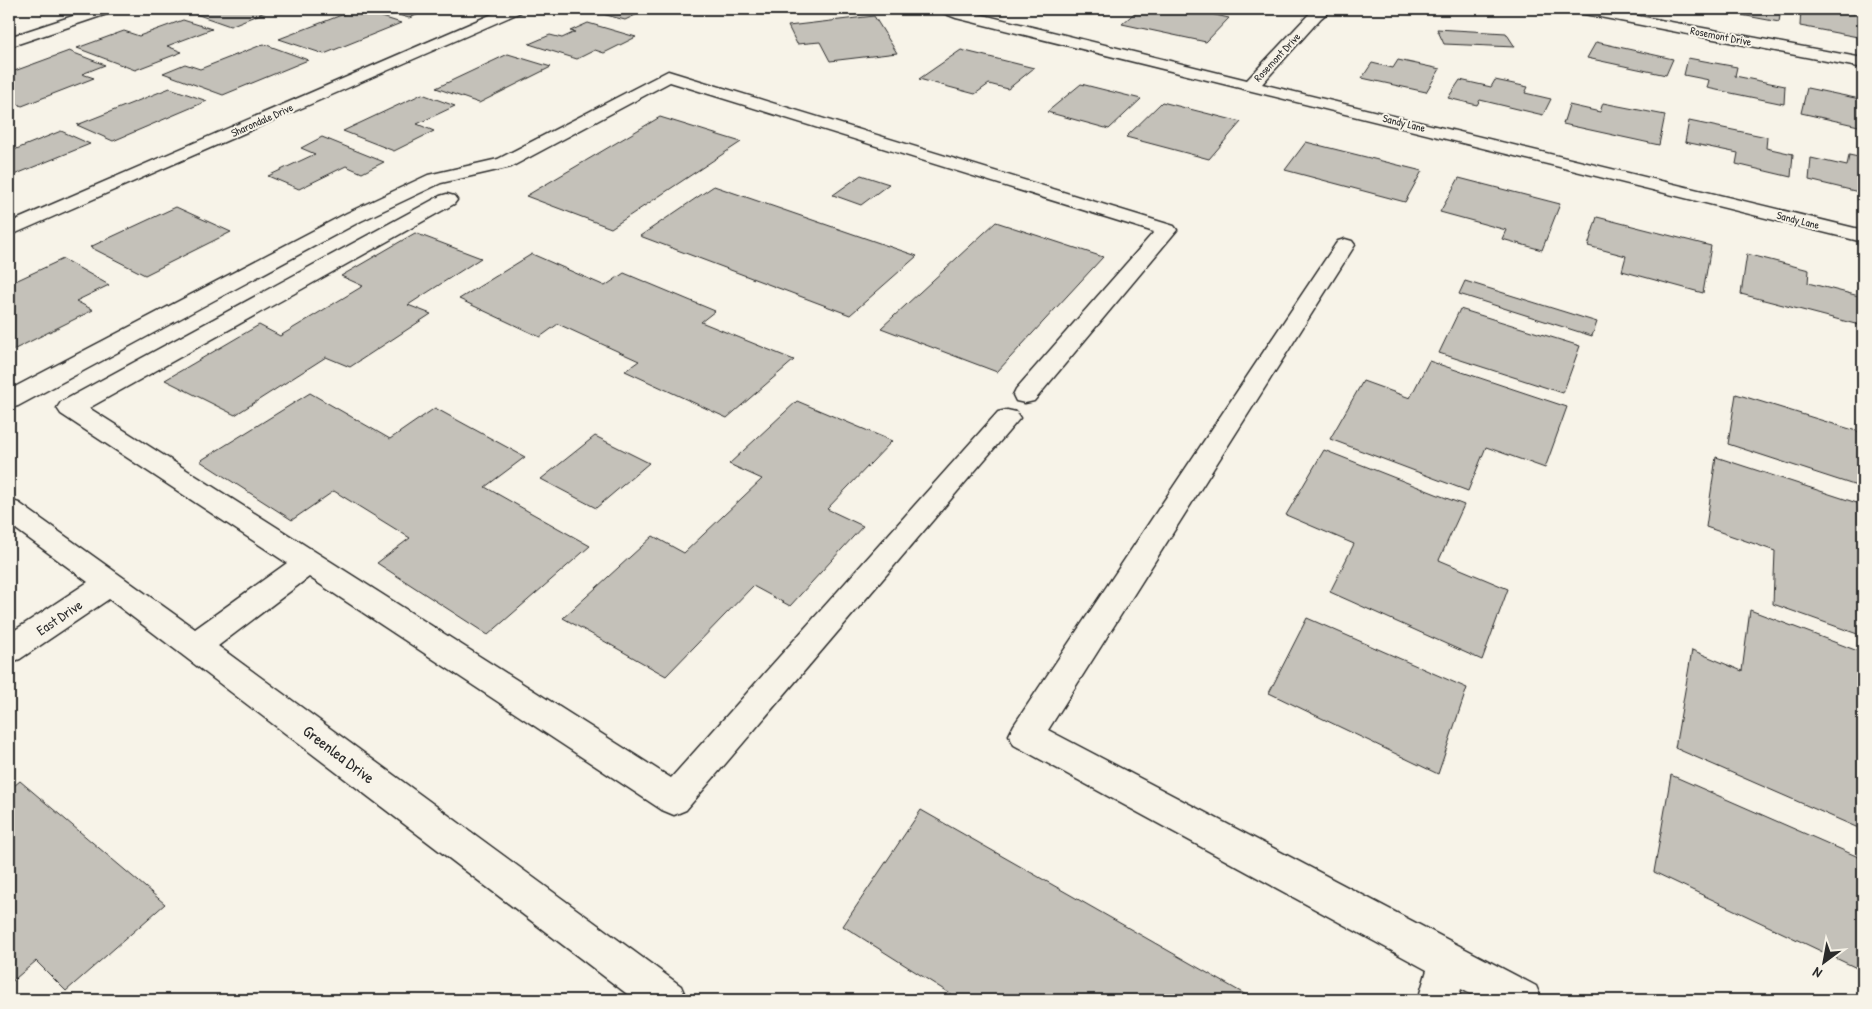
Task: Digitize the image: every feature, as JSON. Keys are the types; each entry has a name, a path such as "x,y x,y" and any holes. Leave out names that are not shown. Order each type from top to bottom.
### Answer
{"street":[{"path":"9,42 108,9"},
{"name":"Sharondale Drive","path":"9,230 516,9"},
{"name":"Sandy Lane","path":"946,9 961,15 1863,236"},
{"name":"Rosemont Drive","path":"1251,86 1316,15 1325,9"},
{"name":"Rosemont Drive","path":"1579,9 1863,64"},
{"path":"9,400 354,217 435,178 504,163 668,76 1168,230 674,799 70,408 447,200"},
{"path":"1344,246 1026,735 1522,1000"},
{"name":"Greenlea Drive","path":"9,510 195,646 667,1000"},
{"path":"195,646 309,562"},
{"name":"East Drive","path":"9,650 110,583"},
{"path":"1438,1000 1449,962"}],"building":[{"path":"199,9 255,9 265,12 230,26 190,12"},
{"path":"357,9 401,23 324,54 279,39"},
{"path":"377,9 432,9 409,18"},
{"path":"601,9 648,9 625,20 595,12"},
{"path":"1139,9 1188,9 1229,18 1206,42 1122,24"},
{"path":"1726,9 1781,9 1779,22 1725,12"},
{"path":"1801,9 1846,9 1846,12 1863,15 1863,38 1800,26"},
{"path":"874,16 897,53 830,61 820,42 797,44 788,26"},
{"path":"183,20 212,29 167,46 182,52 135,70 77,48 124,31 139,36"},
{"path":"588,23 636,37 604,53 595,50 577,59 529,44 550,35 562,38 575,32 570,31"},
{"path":"1437,29 1506,33 1515,47 1444,44"},
{"path":"1596,42 1673,59 1666,75 1587,58"},
{"path":"264,44 308,60 223,95 163,73 185,64 200,69"},
{"path":"961,50 1034,68 1008,89 989,84 975,94 919,79"},
{"path":"69,51 105,65 82,74 94,78 22,106 9,100 9,73"},
{"path":"508,54 551,67 479,103 436,88"},
{"path":"1688,58 1737,67 1735,76 1785,86 1784,104 1707,88 1709,80 1684,75"},
{"path":"1398,60 1440,69 1426,92 1362,78 1372,63 1393,68"},
{"path":"1460,80 1491,87 1495,80 1528,87 1525,93 1551,99 1543,115 1480,100 1477,105 1448,98"},
{"path":"1081,84 1141,99 1109,129 1047,112"},
{"path":"170,88 207,101 113,141 77,125"},
{"path":"1807,88 1860,99 1861,91 1863,92 1863,127 1801,113"},
{"path":"422,94 455,106 417,124 434,131 394,151 343,131"},
{"path":"1162,102 1241,122 1209,159 1126,137"},
{"path":"1603,103 1665,115 1659,145 1563,124 1569,105 1600,112"},
{"path":"660,117 741,142 611,228 526,196"},
{"path":"1689,121 1767,137 1766,148 1793,154 1791,177 1736,164 1738,153 1685,142"},
{"path":"61,131 90,144 9,177 9,152"},
{"path":"322,137 384,162 362,173 346,166 299,189 268,176 315,154 301,148"},
{"path":"1306,142 1422,171 1405,202 1285,170"},
{"path":"1849,155 1863,158 1863,193 1809,180 1811,158 1847,166"},
{"path":"861,175 889,184 861,205 833,195"},
{"path":"1459,178 1560,204 1542,250 1502,239 1506,230 1440,212"},
{"path":"714,186 917,256 850,315 640,236"},
{"path":"176,207 231,232 145,275 90,247"},
{"path":"1597,217 1711,246 1703,293 1622,271 1626,256 1588,246"},
{"path":"996,222 1103,257 997,372 881,328"},
{"path":"415,233 481,258 408,305 431,314 350,367 326,357 235,415 165,380 259,325 280,336 363,286 341,276"},
{"path":"532,254 605,286 624,273 715,311 701,322 794,360 727,418 625,371 639,361 558,324 540,337 459,299"},
{"path":"1747,254 1809,270 1808,283 1863,297 1863,326 1741,294"},
{"path":"63,259 109,285 76,301 93,310 9,352 9,284"},
{"path":"1465,281 1597,322 1592,336 1459,294"},
{"path":"1460,309 1580,346 1563,393 1439,353"},
{"path":"1429,361 1567,407 1545,468 1486,447 1468,491 1330,439 1363,381 1410,398"},
{"path":"310,393 390,439 435,408 525,457 485,487 590,546 488,635 377,563 410,538 334,491 292,520 200,461"},
{"path":"1736,394 1863,433 1863,488 1728,444"},
{"path":"797,401 892,441 827,509 863,526 790,606 753,586 666,676 563,618 653,536 684,553 762,479 729,464"},
{"path":"595,436 649,463 596,508 541,479"},
{"path":"1324,450 1464,505 1439,560 1508,589 1482,660 1330,592 1354,544 1286,515"},
{"path":"1716,457 1863,505 1863,636 1773,604 1775,551 1706,527"},
{"path":"1750,610 1863,653 1863,830 1675,748 1692,650 1742,671"},
{"path":"1307,618 1467,688 1438,774 1269,693"},
{"path":"1671,775 1863,859 1863,971 1654,872"},
{"path":"20,781 165,904 66,991 36,961 9,984 9,790"},
{"path":"921,810 1255,1000 960,1000 843,926"}]}
